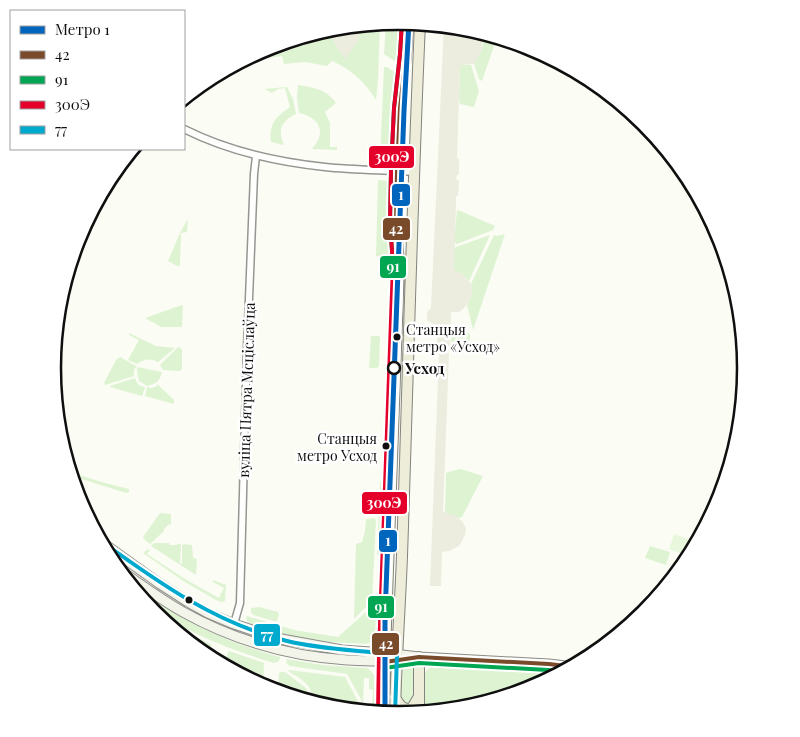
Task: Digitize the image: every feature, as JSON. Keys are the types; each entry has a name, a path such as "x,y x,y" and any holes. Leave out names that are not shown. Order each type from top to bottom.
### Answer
{"main road":[{"path":"384,706 399,274 396,222 397,171 400,108 407,30"},
{"path":"395,707 420,31"},
{"path":"116,553 188,602 234,624 286,641 385,658"},
{"path":"138,583 182,612 216,629 249,642 284,652 324,658 419,658 562,666"},
{"path":"418,706 419,658"},
{"path":"395,697 401,707"},
{"path":"413,706 419,697"}],"street":[{"path":"185,129 214,143 256,156 323,167 414,172"},
{"name":"вуліца Пятра Мсціслаўца","path":"234,624 240,603 247,348 256,156"}],"green space":[{"path":"402,30 402,43 398,63 384,54 386,31"},
{"path":"380,31 376,100 357,77 346,68 332,61 327,66 305,62 284,64 282,56 264,59 291,48 332,37 345,58 358,40 360,33"},
{"path":"484,41 495,44 482,81 479,79 474,64 482,50"},
{"path":"460,65 471,65 479,91 474,107 460,104"},
{"path":"384,67 396,73 391,120 390,156 385,160 380,159"},
{"path":"298,85 315,88 324,92 336,103 325,112 330,123 330,147 337,147 337,150 312,149 319,137 319,126 312,118 299,113"},
{"path":"287,87 293,99 296,114 282,126 281,134 284,145 271,142 270,136 274,121 290,107 285,88 278,89 272,93 264,89"},
{"path":"378,180 388,181 391,186 392,257 376,256"},
{"path":"457,210 495,226 493,230 457,244 454,242"},
{"path":"188,219 187,232 181,233 180,266 177,266 168,261 180,233"},
{"path":"505,234 473,330 467,305 471,295 471,284 494,235"},
{"path":"490,235 469,281 462,274 454,270 454,250 456,247"},
{"path":"182,305 182,327 161,327 145,318"},
{"path":"452,325 470,334 470,339 464,350 451,346"},
{"path":"129,333 156,346 175,348 158,362 148,360 137,364 128,360 139,340 129,335"},
{"path":"371,336 379,336 380,338 379,366 377,368 369,368"},
{"path":"178,347 182,350 182,369 180,371 163,370 160,365"},
{"path":"120,357 136,366 134,376 105,385 104,383 116,360"},
{"path":"137,367 162,372 160,378 157,382 147,386 139,381"},
{"path":"135,378 138,384 145,387 142,396 110,387 110,386"},
{"path":"157,384 174,400 174,404 145,396 147,387 152,388 157,386"},
{"path":"461,469 483,476 462,517 459,518 445,513 446,473"},
{"path":"78,475 129,489 129,492 126,493 80,478"},
{"path":"380,482 386,482 379,555 377,555"},
{"path":"160,513 171,514 171,525 169,524 150,544 143,537"},
{"path":"374,518 376,520 372,601 354,619 356,544 362,542 366,519"},
{"path":"674,534 692,540 683,554 669,549"},
{"path":"154,543 181,544 180,563 182,564 182,545 192,545 193,558 197,559 196,575 151,546"},
{"path":"650,546 670,552 666,565 645,558"},
{"path":"148,549 150,550 147,554 185,579 219,598 224,588 213,582 213,580 226,585 225,601 216,600 185,582 143,553"},
{"path":"149,595 201,627 241,645 280,657 279,661 274,663 257,658 190,631 177,623"},
{"path":"377,602 375,634 371,642 366,644 330,642 293,636 251,624 247,621 246,617 294,630 338,637"},
{"path":"259,607 278,612 277,621 253,615 251,608"},
{"path":"190,634 212,645 210,649"},
{"path":"229,651 264,663 263,678 225,658"},
{"path":"286,659 323,665 367,668 374,675 374,706 372,705 373,690 369,689 369,678 364,678 363,703 347,674 287,664"},
{"path":"407,667 412,668 414,672 412,705 401,703 403,670"},
{"path":"432,667 547,673 509,689 488,695 444,704 421,706 423,681 428,670"},
{"path":"288,671 345,677 360,704 311,695 309,687"},
{"path":"285,672 306,688 309,694 278,684 279,673"}],"shaded area":[{"path":"360,33 358,40 345,59 332,37"},
{"path":"444,33 483,41 482,50 474,64 460,65 457,158 459,159 459,174 456,180 459,180 458,196 456,196 454,270 462,274 471,284 472,292 469,302 464,308 459,312 451,312 450,346 437,345 437,328 427,320 427,312 431,308"},
{"path":"439,353 449,353 443,512 456,516 463,522 466,529 459,546 442,552 441,586 430,586"}],"metro line":[{"name":"1","path":"385,706 385,617 409,30"}],"transit line":[{"name":"91","path":"401,30 394,108 391,171 390,222 393,292 379,664 385,668 419,663 553,671"},
{"name":"300Э","path":"378,706 393,265 390,222 391,171 394,108 401,30"},
{"name":"42","path":"407,30 400,108 397,171 396,222 399,292 385,662 419,657 562,666"},
{"name":"77","path":"115,551 167,587 213,613 261,634 301,644 397,655 395,707"}],"place":[{"name":"Станцыя метро «Усход»","path":"397,337"},
{"name":"Усход","path":"394,368"},
{"name":"Станцыя метро Усход","path":"386,446"}]}
